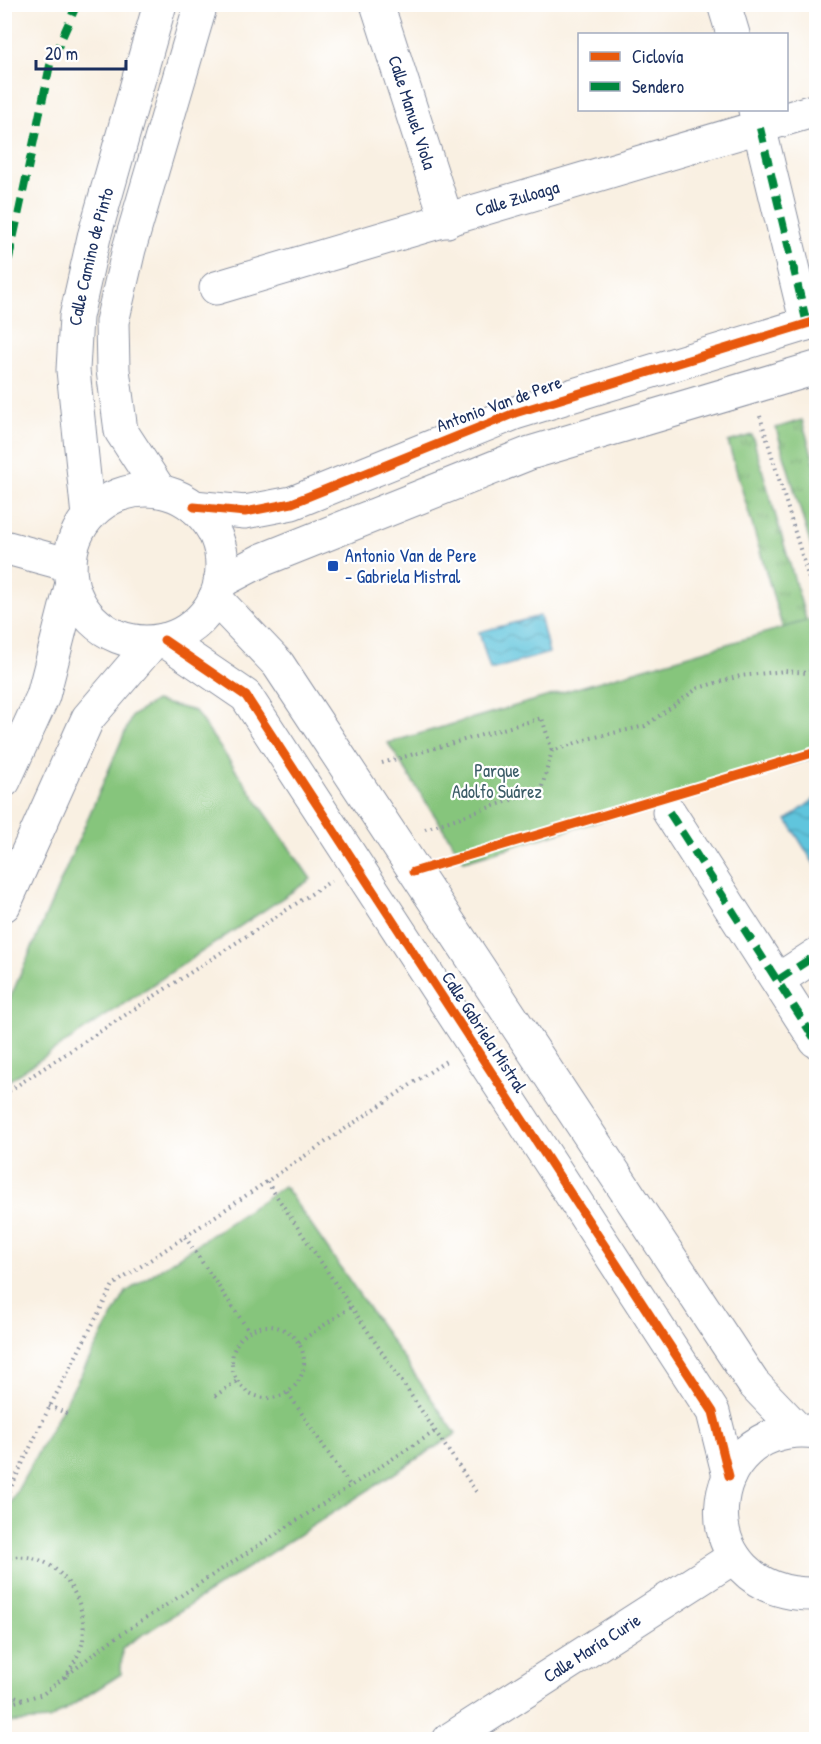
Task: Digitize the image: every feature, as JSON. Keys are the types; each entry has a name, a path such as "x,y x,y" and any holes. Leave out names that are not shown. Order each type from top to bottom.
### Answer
{"street":[{"name":"Calle Camino de Pinto","path":"88,516 73,370 76,317 94,237 160,4"},
{"name":"Calle Camino de Pinto","path":"160,490 121,431 113,370 112,322 132,238 201,4"},
{"name":"Calle Manuel Viola","path":"376,4 447,221"},
{"path":"724,4 733,33"},
{"name":"Calle Zuloaga","path":"216,288 447,221 758,119 816,110"},
{"path":"758,119 812,323"},
{"name":"Antonio Van de Pere","path":"194,507 245,512 292,503 515,413 812,323"},
{"path":"217,590 262,560 530,453 816,368"},
{"path":"4,781 43,696 71,574 78,531 88,516 103,502 121,494 140,490 160,490 178,496 194,507 210,525 220,546 222,570 217,590 207,612 192,627 158,641 131,641 111,633 93,621 80,604 71,574"},
{"path":"4,547 71,574"},
{"name":"Calle Gabriela Mistral","path":"217,590 278,664 753,1383 807,1431"},
{"path":"4,905 88,718 158,641"},
{"name":"Calle Gabriela Mistral","path":"158,641 246,696 713,1412 729,1476"},
{"path":"669,812 816,1041"},
{"path":"778,980 816,955"},
{"path":"807,1431 778,1434 760,1442 739,1460 729,1476 721,1511 723,1531 734,1557 747,1574 772,1589 794,1594 816,1594"},
{"name":"Calle María Curie","path":"449,1740 734,1557"}],"path":[{"path":"751,387 816,602"},
{"path":"552,751 591,738 645,726 698,688 740,676 785,671 807,673 816,668"},
{"path":"349,773 542,718 552,751 541,790 393,840"},
{"path":"4,1094 356,865"},
{"path":"4,1502 49,1406 113,1285 471,1044"},
{"path":"267,1182 477,1493"},
{"path":"185,1237 249,1331"},
{"path":"299,1342 351,1307"},
{"path":"265,1325 277,1326 299,1342 305,1363 303,1375 288,1393 266,1399 245,1390 237,1381 232,1357 236,1346 249,1331 265,1325"},
{"path":"215,1396 237,1381"},
{"path":"288,1393 351,1487"},
{"path":"49,1406 71,1415"},
{"path":"4,1705 43,1694 63,1681 109,1642 434,1432"},
{"path":"4,1559 35,1557 62,1572 77,1598 84,1621 83,1643 63,1681"},
{"path":"4,1693 24,1699"}],"green space":[{"path":"802,420 816,468 816,563 776,428"},
{"path":"752,435 813,643 789,650 728,442"},
{"name":"Parque Adolfo Suárez","path":"816,618 816,757 464,861 388,743"},
{"path":"155,701 195,711 311,879 5,1083 5,1010 132,716"},
{"path":"284,1186 456,1434 122,1648 121,1674 49,1720 5,1723 5,1513 126,1292"}],"water":[{"path":"540,616 549,653 490,670 479,632"},
{"path":"816,798 816,867 787,820"}],"marked path":[{"path":"4,282 50,65 77,4"},
{"path":"760,128 807,324"},
{"path":"669,812 816,1041"},
{"path":"778,980 816,955"}],"cycle path":[{"path":"194,507 245,512 292,503 515,413 816,321"},
{"path":"164,640 246,696 713,1412 729,1476"},
{"path":"413,872 816,752"}],"place":[{"name":"Antonio Van de Pere - Gabriela Mistral","path":"333,566"}]}
